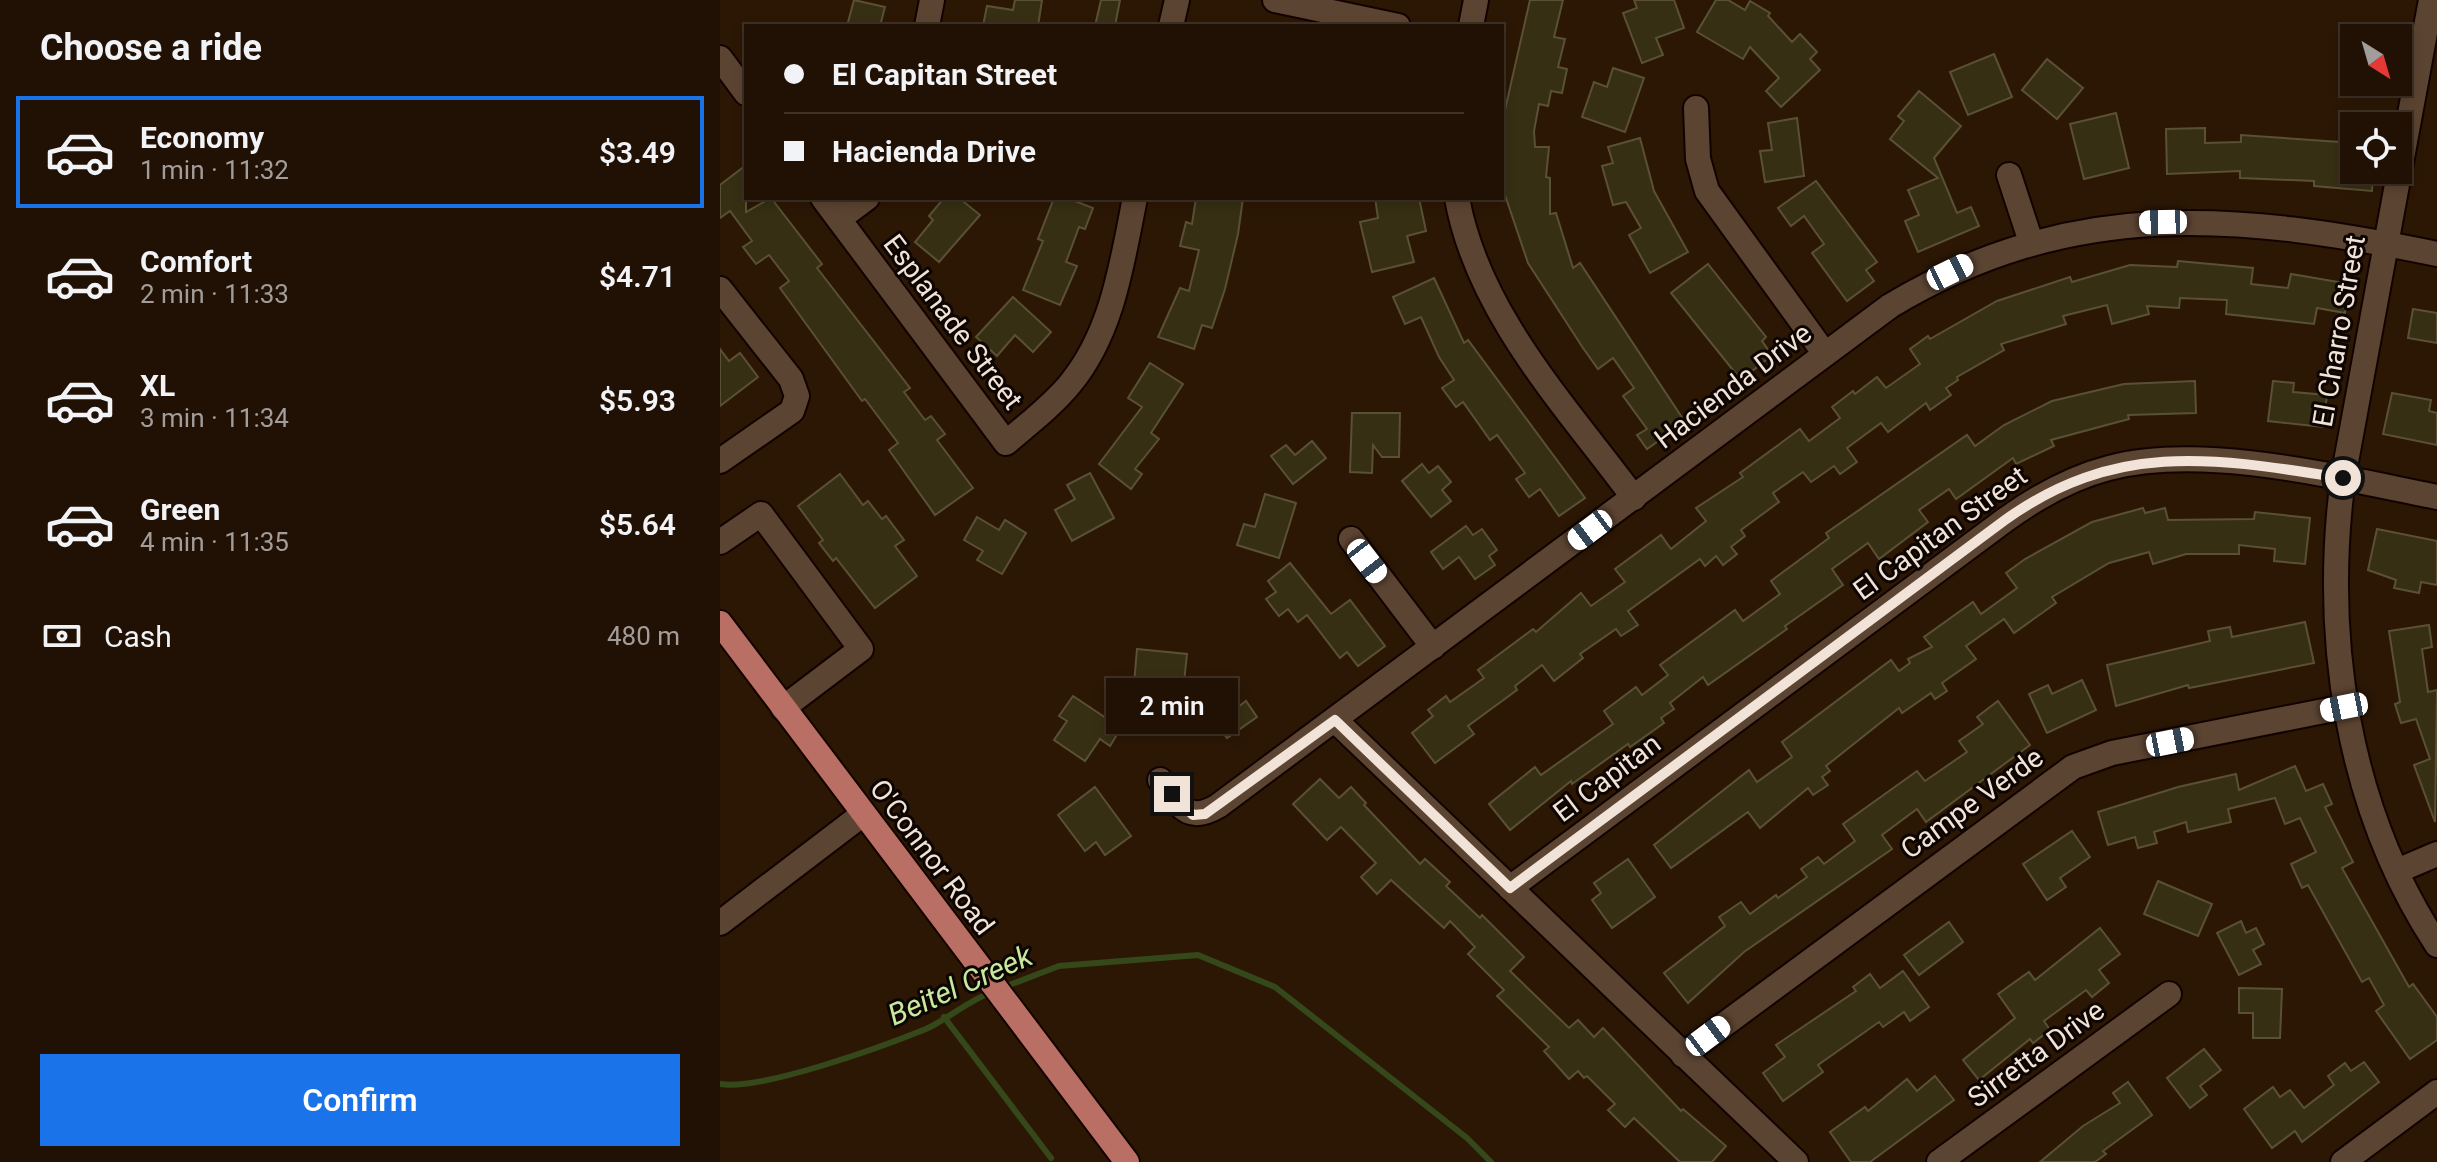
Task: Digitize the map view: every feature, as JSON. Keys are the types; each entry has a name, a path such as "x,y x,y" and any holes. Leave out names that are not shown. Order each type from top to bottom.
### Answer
{"main road":[{"name":"O'Connor Road","path":"720,623 1121,1160"}],"street":[{"path":"927,24 932,0"},
{"path":"1171,24 1177,0"},
{"path":"1275,0 1389,24"},
{"path":"1471,24 1476,0"},
{"name":"El Charro Street","path":"2431,0 2343,478 2337,525 2336,593 2344,707 2373,810 2397,871 2437,945"},
{"path":"720,58 744,90"},
{"path":"1696,108 1698,159 1707,191 1825,354"},
{"path":"2009,175 2031,242"},
{"name":"Esplanade Street","path":"825,200 1006,443 1070,384 1094,347 1117,285 1135,200"},
{"path":"839,219 864,200"},
{"path":"1458,200 1470,247 1501,315 1634,498"},
{"name":"Hacienda Drive","path":"1160,780 1183,809 1193,815 1205,814 1890,306 1967,263 2081,230 2136,223 2230,223 2386,243 2437,254"},
{"path":"720,289 791,379 797,396 792,411 720,461"},
{"name":"El Capitan Street","path":"1739,717 2029,502 2082,477 2110,468 2168,460 2216,462 2343,478 2437,497"},
{"path":"720,542 761,514 861,649 783,708"},
{"path":"1351,539 1433,647"},
{"name":"Campe Verde","path":"1683,1055 2073,767 2112,753 2344,707"},
{"name":"El Capitan","path":"1510,888 1739,717"},
{"path":"1335,720 1796,1162"},
{"path":"720,923 863,814"},
{"path":"2397,871 2437,854"},
{"name":"Sirretta Drive","path":"1939,1162 2169,994"},
{"path":"2343,1162 2437,1092"}],"building":[{"path":"854,0 885,7 881,24 848,24"},
{"path":"1015,0 1042,0 1038,24 983,24 987,6 1013,10"},
{"path":"1101,0 1120,0 1115,24 1095,24"},
{"path":"1530,0 1563,0 1554,37 1565,39 1558,67 1567,69 1562,93 1551,91 1548,106 1539,104 1534,131 1535,147 1549,147 1546,177 1550,178 1550,214 1556,213 1573,268 1580,263 1685,422 1647,449 1637,435 1647,429 1623,396 1634,388 1613,358 1598,369 1528,263 1504,192 1504,114"},
{"path":"1634,0 1674,0 1684,28 1656,38 1663,55 1642,63 1623,13 1637,8"},
{"path":"1716,0 1728,0 1745,10 1750,1 1770,13 1768,16 1792,42 1800,34 1817,52 1810,59 1820,70 1781,107 1766,91 1779,78 1750,47 1743,59 1697,32"},
{"path":"1994,54 2012,97 1968,115 1950,72"},
{"path":"2047,59 2083,88 2057,119 2022,90"},
{"path":"1613,68 1644,78 1625,132 1582,117 1594,82 1607,87"},
{"path":"1919,91 1961,126 1934,158 1957,213 1971,207 1979,226 1918,252 1905,221 1919,215 1908,190 1938,178 1890,139 1904,121 1898,116"},
{"path":"2116,113 2129,168 2084,179 2070,124"},
{"path":"1797,118 1804,176 1765,182 1760,151 1772,150 1768,123"},
{"path":"2205,128 2205,143 2241,142 2241,135 2340,142 2340,184 2372,184 2372,191 2314,186 2314,181 2240,178 2240,171 2167,174 2166,129"},
{"path":"1640,138 1654,191 1688,252 1650,273 1629,235 1641,228 1626,202 1613,205 1602,166 1613,163 1608,147"},
{"path":"744,167 746,212 773,200 822,264 817,268 910,388 904,392 925,420 931,416 945,434 937,440 973,488 935,515 889,450 898,443 865,399 862,401 780,288 789,281 769,255 756,264 743,247 752,241 730,211 720,218 720,185"},
{"path":"1816,181 1877,262 1866,270 1874,281 1847,301 1812,253 1824,244 1804,216 1791,226 1778,208"},
{"path":"942,200 961,200 980,215 939,262 915,242 933,220 929,216"},
{"path":"1053,200 1072,200 1093,208 1085,229 1079,227 1066,262 1077,266 1060,305 1023,290 1043,241 1038,239"},
{"path":"1196,200 1243,200 1225,289 1212,328 1202,325 1194,349 1158,337 1180,288 1189,291 1199,250 1180,246 1186,222 1192,224"},
{"path":"1375,200 1419,200 1426,231 1407,236 1414,262 1372,272 1360,222 1378,218"},
{"path":"2178,261 2253,268 2251,284 2288,288 2291,274 2350,284 2345,313 2317,308 2314,324 2226,314 2227,300 2180,298 2179,308 2147,306 2149,314 2112,324 2107,305 2063,316 2066,324 2001,344 2004,350 1957,377 1958,380 1946,388 1951,395 1930,410 1926,403 1888,432 1881,423 1847,448 1857,462 1840,474 1834,466 1811,482 1803,472 1773,493 1779,502 1741,530 1745,536 1731,547 1737,554 1723,565 1716,556 1705,566 1700,559 1628,611 1638,625 1621,636 1616,629 1580,654 1583,658 1554,681 1542,665 1515,686 1517,690 1468,726 1474,734 1435,763 1412,733 1433,716 1428,710 1446,696 1450,702 1484,678 1478,670 1533,629 1536,632 1581,593 1591,606 1625,582 1615,569 1661,535 1671,549 1706,521 1696,508 1743,477 1740,473 1800,429 1809,441 1840,418 1832,407 1853,391 1855,394 1877,377 1886,388 1920,364 1910,349 1928,336 1930,339 1997,301 2070,277 2072,282 2130,265 2177,267"},
{"path":"1708,264 1766,337 1762,341 1772,355 1741,380 1671,293"},
{"path":"1434,278 1464,343 1468,340 1585,498 1559,516 1540,489 1529,497 1516,479 1525,473 1497,435 1490,440 1463,402 1456,407 1442,388 1454,380 1439,357 1421,317 1405,324 1393,297"},
{"path":"1013,297 1051,332 1033,352 1015,335 997,356 976,337"},
{"path":"2413,309 2437,313 2437,343 2408,338"},
{"path":"720,349 729,361 740,353 758,377 720,406"},
{"path":"1150,363 1183,384 1151,433 1159,439 1135,469 1142,474 1131,489 1099,464 1142,407 1128,398"},
{"path":"2195,381 2196,413 2128,415 2129,419 2051,440 2054,446 2016,464 2013,458 1956,499 1949,489 1919,510 1928,522 1879,559 1868,543 1832,569 1843,585 1708,685 1703,677 1670,703 1674,709 1661,718 1664,723 1572,784 1571,781 1510,830 1489,804 1535,767 1541,775 1613,724 1604,711 1636,687 1642,695 1668,675 1660,665 1735,610 1743,621 1780,594 1771,581 1829,538 1826,533 1967,435 1975,446 2004,425 2052,401 2124,384"},
{"path":"2273,381 2294,383 2293,392 2327,395 2323,427 2268,421"},
{"path":"2392,393 2431,400 2429,411 2437,413 2437,445 2383,434"},
{"path":"1352,413 1400,413 1399,457 1382,457 1373,445 1372,473 1350,472"},
{"path":"1312,441 1326,458 1293,484 1271,456 1286,445 1295,455"},
{"path":"1422,464 1429,473 1438,466 1451,482 1442,490 1451,501 1431,517 1402,481"},
{"path":"1090,473 1114,518 1072,541 1055,510 1075,499 1067,485"},
{"path":"840,474 863,505 868,501 882,519 886,516 904,540 895,546 917,576 875,608 836,558 833,561 819,543 823,540 798,506"},
{"path":"1265,494 1296,503 1279,558 1237,545 1244,524 1255,527"},
{"path":"2143,508 2145,513 2165,508 2168,520 2254,519 2255,512 2310,518 2305,564 2274,561 2275,549 2239,545 2239,554 2186,554 2153,564 2149,552 2109,563 2052,597 2056,603 2014,633 2004,619 1966,646 1976,659 1942,683 1947,691 1935,699 1931,693 1902,713 1899,708 1826,766 1830,771 1822,777 1828,785 1813,795 1808,788 1760,828 1748,812 1671,868 1654,845 1749,770 1757,782 1792,757 1782,742 1891,660 1899,671 1910,663 1908,659 1932,647 1924,637 1973,602 1981,614 2017,588 2006,573 2025,559 2092,522"},
{"path":"977,517 999,530 1005,520 1026,533 1002,574 977,560 983,551 964,540"},
{"path":"1466,526 1473,535 1482,529 1497,550 1489,556 1495,565 1475,579 1459,557 1443,569 1431,552"},
{"path":"2377,529 2437,541 2437,585 2421,582 2419,593 2394,588 2396,580 2368,570"},
{"path":"1290,563 1331,614 1350,600 1385,646 1358,666 1347,652 1340,658 1307,615 1298,622 1288,609 1279,616 1266,599 1276,592 1268,581"},
{"path":"2305,622 2314,663 2189,688 2188,685 2116,706 2107,665 2210,641 2208,631 2230,627 2232,637"},
{"path":"2429,625 2432,647 2422,649 2428,692 2437,690 2435,822 2414,765 2430,759 2416,719 2401,723 2395,704 2400,702 2389,631"},
{"path":"1137,649 1187,654 1182,701 1133,696"},
{"path":"2082,680 2096,710 2047,733 2029,694 2048,685 2052,694"},
{"path":"1227,692 1238,707 1246,701 1257,717 1227,738 1205,707"},
{"path":"1073,696 1121,728 1110,746 1100,739 1085,761 1054,740 1067,721 1059,716"},
{"path":"1998,701 2030,745 1926,822 1917,809 1882,835 1892,849 1744,952 1688,1003 1664,973 1725,926 1719,917 1741,902 1750,914 1807,877 1801,869 1818,857 1824,864 1855,841 1843,824 1917,771 1925,781 1967,752 1959,741 1983,724 1977,717"},
{"path":"2295,766 2306,791 2323,784 2332,804 2325,807 2353,862 2342,868 2409,987 2413,984 2437,1017 2437,1040 2410,1059 2376,1011 2384,1005 2369,978 2362,982 2308,885 2302,888 2291,864 2316,852 2300,818 2285,824 2275,798 2228,809 2231,822 2188,832 2186,822 2154,832 2157,843 2138,848 2135,837 2108,845 2098,812 2178,787 2236,774 2239,790"},
{"path":"1320,779 1339,798 1351,787 1420,864 1425,859 1450,882 1446,886 1480,918 1482,915 1524,957 1510,971 1569,1028 1578,1020 1594,1037 1603,1028 1681,1111 1683,1109 1726,1146 1712,1162 1680,1162 1634,1118 1625,1127 1608,1110 1615,1104 1578,1071 1569,1079 1544,1051 1549,1047 1497,996 1504,990 1468,954 1475,947 1450,921 1444,928 1391,880 1377,894 1361,877 1376,863 1341,827 1327,840 1293,804"},
{"path":"1095,787 1131,836 1105,855 1096,842 1085,851 1058,815"},
{"path":"2072,831 2090,857 2060,878 2066,887 2047,900 2023,864"},
{"path":"1628,859 1655,897 1612,928 1592,900 1601,893 1594,883"},
{"path":"2158,881 2212,904 2198,936 2144,914"},
{"path":"2241,921 2246,933 2256,928 2264,944 2253,950 2261,964 2239,975 2217,933"},
{"path":"1949,922 1963,942 1919,975 1904,955"},
{"path":"2100,928 2120,954 2099,970 2109,983 2092,997 2086,990 2044,1021 2050,1030 2033,1043 2030,1039 1979,1080 1963,1060 2015,1018 1998,994 2029,972 2035,980"},
{"path":"1903,971 1929,1007 1910,1021 1904,1012 1883,1027 1879,1022 1818,1065 1823,1072 1783,1101 1763,1073 1785,1057 1776,1045 1856,991 1853,987 1870,974 1880,988"},
{"path":"2239,988 2282,989 2280,1038 2253,1038 2253,1013 2239,1013"},
{"path":"2204,1049 2221,1070 2200,1086 2207,1095 2190,1108 2167,1078"},
{"path":"2364,1062 2379,1082 2302,1142 2295,1131 2272,1148 2244,1109 2273,1087 2280,1097 2290,1090 2304,1108 2334,1085 2328,1076 2345,1063 2351,1071"},
{"path":"1935,1076 1954,1100 1870,1162 1851,1162 1830,1132 1865,1107 1868,1111 1907,1079 1917,1091"},
{"path":"2128,1082 2152,1115 2103,1151 2106,1154 2095,1162 2040,1162 2083,1126 2120,1103 2113,1093"}],"waterway":[{"name":"Beitel Creek","path":"1004,987 1059,966 1198,955 1275,987 1467,1138 1491,1162"},
{"name":"Beitel Creek","path":"720,1084 764,1081 853,1056 926,1029 990,993"},
{"path":"944,1017 1051,1158"}],"route":[{"path":"1172,794 1183,809 1193,815 1205,814 1335,720 1510,888 2029,502 2055,488 2110,468 2168,460 2216,462 2343,478"}]}
